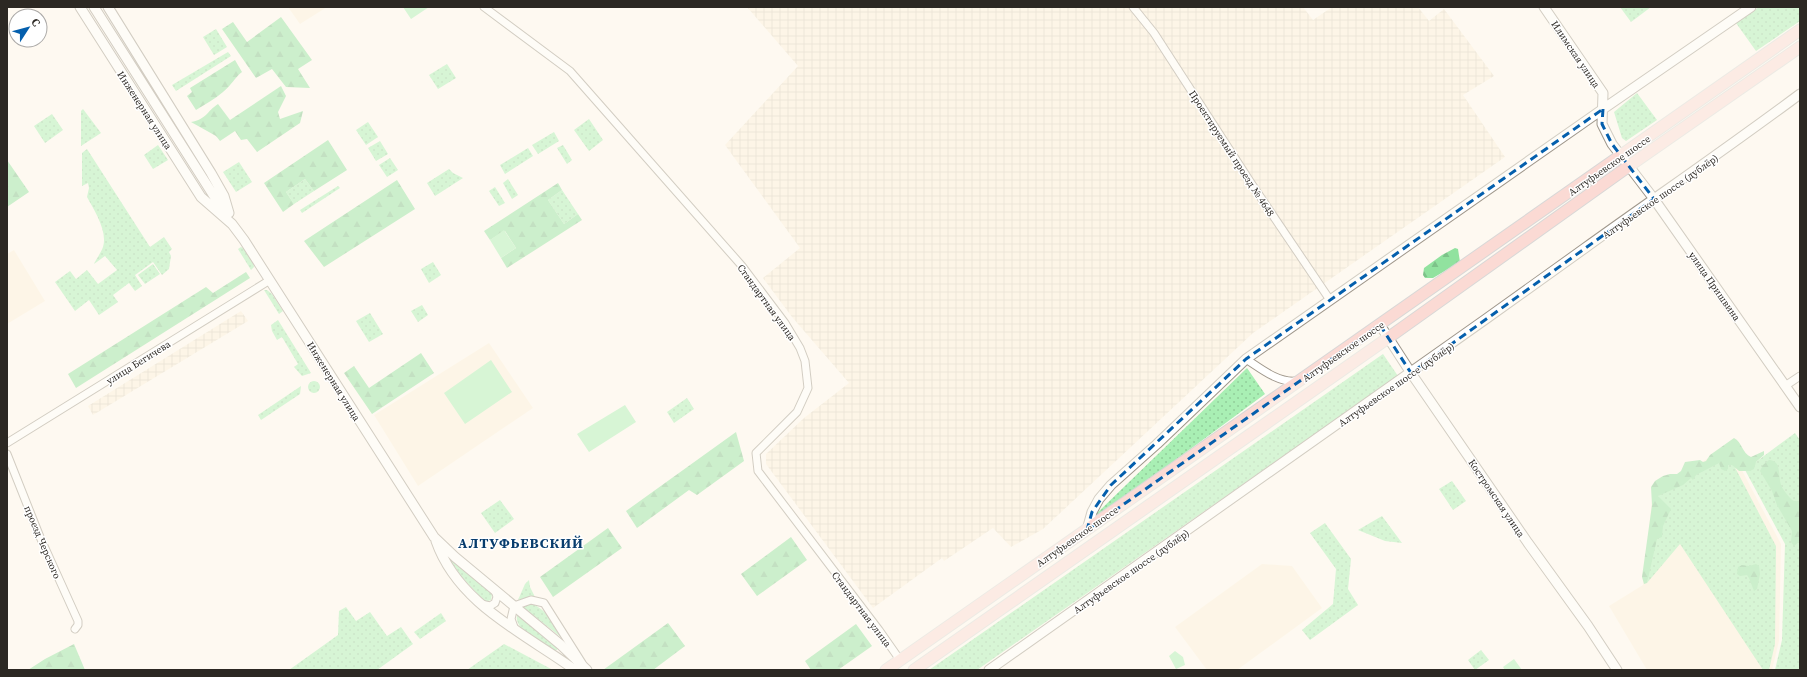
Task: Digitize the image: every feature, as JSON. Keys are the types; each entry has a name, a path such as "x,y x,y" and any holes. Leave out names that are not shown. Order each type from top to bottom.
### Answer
{"main road":[{"name":"Алтуфьевское шоссе","path":"886,670 1800,30"},
{"name":"Алтуфьевское шоссе","path":"914,670 1800,47"}],"street":[{"name":"Инженерная улица","path":"80,7 201,197 232,224 270,280 434,538 439,551 452,572 480,604 515,630 575,670"},
{"path":"94,7 232,224"},
{"name":"Инженерная улица","path":"108,7 212,173 224,196 232,224"},
{"name":"Стандартная улица","path":"484,7 570,70 742,266 785,323 800,348 805,360 808,388 797,412 756,453 758,471 879,630 900,660"},
{"name":"Проектируемый проезд № 4648","path":"1133,7 1154,33 1330,300"},
{"name":"Илимская улица","path":"1544,7 1603,93 1602,124 1612,144 1629,166"},
{"path":"1087,530 1092,512 1099,499 1110,485 1151,449 1246,359 1602,109 1751,7"},
{"path":"1603,93 1609,98 1618,98"},
{"name":"Алтуфьевское шоссе (дублёр)","path":"989,670 1742,138 1800,94"},
{"name":"улица Пришвина","path":"1629,166 1654,199 1800,407"},
{"name":"улица Бегичева","path":"7,443 270,280"},
{"name":"Костромская улица","path":"1380,325 1411,373 1528,543 1588,626 1617,670"},
{"path":"1246,359 1277,377 1290,382 1301,380"},
{"path":"1785,386 1800,376"},
{"name":"проезд Черского","path":"7,454 40,537 78,621 78,625 75,629"},
{"name":"Инженерная улица","path":"434,538 561,645 586,668"},
{"path":"480,604 490,606 495,603 498,597 496,590"},
{"path":"515,630 511,618 514,606 531,600 544,603 586,668"}],"highlighted area":[{"path":"1603,109 1602,124 1612,144 1654,199 1411,373 1380,325 1087,530 1092,512 1111,485 1246,359"}],"shaded area":[{"path":"288,7 327,7 300,24"},
{"path":"747,7 1303,7 1313,20 1332,7 1418,7 1429,21 1444,9 1494,76 1463,95 1505,157 1253,333 1043,529 1011,547 993,528 944,561 942,558 873,608 766,464 766,454 804,418 849,383 792,317 763,278 800,248 725,145 798,66"},
{"path":"14,250 45,301 7,324 7,254"},
{"path":"241,311 248,321 93,415 88,406"},
{"path":"489,343 533,408 418,486 374,415"},
{"path":"1729,446 1781,544 1779,641 1772,670 1647,670 1609,606 1643,585 1653,490"},
{"path":"1262,564 1292,566 1322,608 1237,670 1207,670 1175,627"}],"green space":[{"path":"403,7 429,7 411,19"},
{"path":"1620,7 1651,7 1631,22"},
{"path":"1759,7 1800,7 1800,21 1756,51 1736,23"},
{"path":"281,17 312,60 298,69 310,88 286,87 272,69 256,78 222,29 233,22 247,42"},
{"path":"216,29 227,47 214,55 203,37"},
{"path":"228,52 231,56 176,91 172,85"},
{"path":"235,60 242,72 223,92 196,110 187,96 192,92 190,88"},
{"path":"447,64 456,78 438,89 429,75"},
{"path":"281,86 286,96 278,112 280,119 303,111 300,123 257,152 247,139 241,140 235,131 220,141 216,136 191,122 203,117 218,104 230,120"},
{"path":"1637,93 1657,120 1626,141 1622,138 1614,112"},
{"path":"83,109 101,133 81,146 81,111"},
{"path":"52,114 63,130 45,143 34,126"},
{"path":"589,119 603,140 589,151 574,130"},
{"path":"368,122 378,137 366,145 356,130"},
{"path":"554,132 559,141 538,154 532,145"},
{"path":"328,140 347,170 314,191 305,179 286,192 294,204 283,212 264,183"},
{"path":"380,141 388,154 376,161 368,148"},
{"path":"158,145 168,160 153,169 144,155"},
{"path":"563,145 572,160 567,164 557,148"},
{"path":"528,148 533,156 505,174 500,165"},
{"path":"87,149 150,247 164,237 172,249 169,252 171,256 169,269 162,275 153,262 135,275 142,286 135,291 129,283 113,295 118,302 99,315 89,300 75,311 55,282 70,271 76,279 87,270 98,284 117,270 105,256 94,264 103,247 104,234 100,221 87,197 89,188 88,183 82,186 82,153"},
{"path":"390,158 398,170 387,177 379,165"},
{"path":"7,160 29,192 7,207"},
{"path":"239,162 252,182 236,192 223,172"},
{"path":"449,169 453,173 463,178 435,196 427,183"},
{"path":"305,179 314,191 294,204 286,192"},
{"path":"508,179 518,195 512,199 503,183"},
{"path":"397,180 415,209 324,267 304,241"},
{"path":"558,183 562,190 548,200 564,224 578,214 582,220 507,268 501,258 516,248 505,231 490,240 484,231"},
{"path":"338,186 340,188 302,213 300,210"},
{"path":"495,187 505,203 499,206 489,191"},
{"path":"562,190 578,214 564,224 548,200"},
{"path":"504,230 516,248 501,258 490,240"},
{"path":"241,247 248,253 253,262 254,267 251,270 238,249"},
{"path":"1455,248 1458,249 1460,262 1433,278 1425,278 1423,275 1424,268"},
{"path":"433,262 441,275 429,283 421,269"},
{"path":"153,264 160,274 145,284 138,275"},
{"path":"246,272 250,278 76,388 68,374 206,287 213,293"},
{"path":"264,290 267,290 272,294 283,311 279,314"},
{"path":"422,305 428,315 418,322 411,311"},
{"path":"370,313 383,334 369,342 356,321"},
{"path":"278,320 311,373 302,376 294,367 298,364 282,337 277,340 272,331 271,325"},
{"path":"421,353 434,373 372,414 344,373 354,366 369,388"},
{"path":"1383,354 1398,376 977,670 929,670"},
{"path":"491,360 512,392 465,424 444,393"},
{"path":"1247,368 1265,394 1097,518 1096,514"},
{"path":"312,381 316,381 320,387 316,393 312,393 308,389 308,385"},
{"path":"301,386 300,394 261,420 258,415"},
{"path":"687,398 694,409 674,423 667,412"},
{"path":"625,405 636,422 589,452 577,434"},
{"path":"736,432 744,461 697,495 689,490 637,528 626,511"},
{"path":"1795,433 1800,440 1800,670 1775,670 1782,640 1785,544 1745,470"},
{"path":"1734,438 1751,457 1764,451 1764,455 1756,462 1754,469 1750,471 1739,471 1732,465 1728,465 1728,469 1725,471 1721,469 1719,463 1696,475 1693,480 1691,478 1683,485 1658,496 1671,509 1663,526 1662,537 1657,539 1647,583 1644,584 1642,577 1652,505 1651,487 1655,481 1663,476 1677,474 1681,471 1685,462 1700,460 1703,462 1706,461 1710,455"},
{"path":"1727,452 1776,546 1775,644 1769,670 1763,670 1680,544 1647,583 1659,490"},
{"path":"1769,460 1774,461 1777,464 1781,485 1785,492 1794,501 1800,502 1800,541 1794,546 1791,542 1792,531 1760,471 1763,465"},
{"path":"1452,481 1466,501 1453,510 1439,489"},
{"path":"500,500 514,519 495,533 481,513"},
{"path":"1382,516 1402,543 1385,541 1358,530"},
{"path":"1325,523 1351,559 1348,589 1358,605 1310,640 1302,630 1333,604 1336,569 1310,533"},
{"path":"608,528 622,548 553,597 540,577"},
{"path":"791,537 807,560 757,596 741,574"},
{"path":"446,554 492,594 491,600 485,602 461,576"},
{"path":"1756,564 1759,566 1760,574 1757,589 1754,591 1747,575 1740,576 1737,574 1738,567 1742,565 1749,566"},
{"path":"529,580 530,587 535,597 518,600 525,584"},
{"path":"529,603 539,608 549,617 562,638 523,607"},
{"path":"346,607 356,621 370,612 387,636 401,627 413,644 377,670 289,670 338,635 339,611"},
{"path":"441,613 446,621 420,639 414,632"},
{"path":"518,613 558,648 557,650 554,650 521,628 517,619"},
{"path":"668,623 685,646 653,670 603,670"},
{"path":"856,624 872,646 838,670 811,670 805,661"},
{"path":"74,644 85,670 28,670 45,659"},
{"path":"504,644 553,670 467,670"},
{"path":"1481,650 1489,660 1475,670 1468,660"},
{"path":"1175,651 1183,657 1185,665 1176,669 1169,656"},
{"path":"1514,659 1522,670 1505,670 1503,667"}],"district":[{"name":"АЛТУФЬЕВСКИЙ","path":"521,543"}]}
